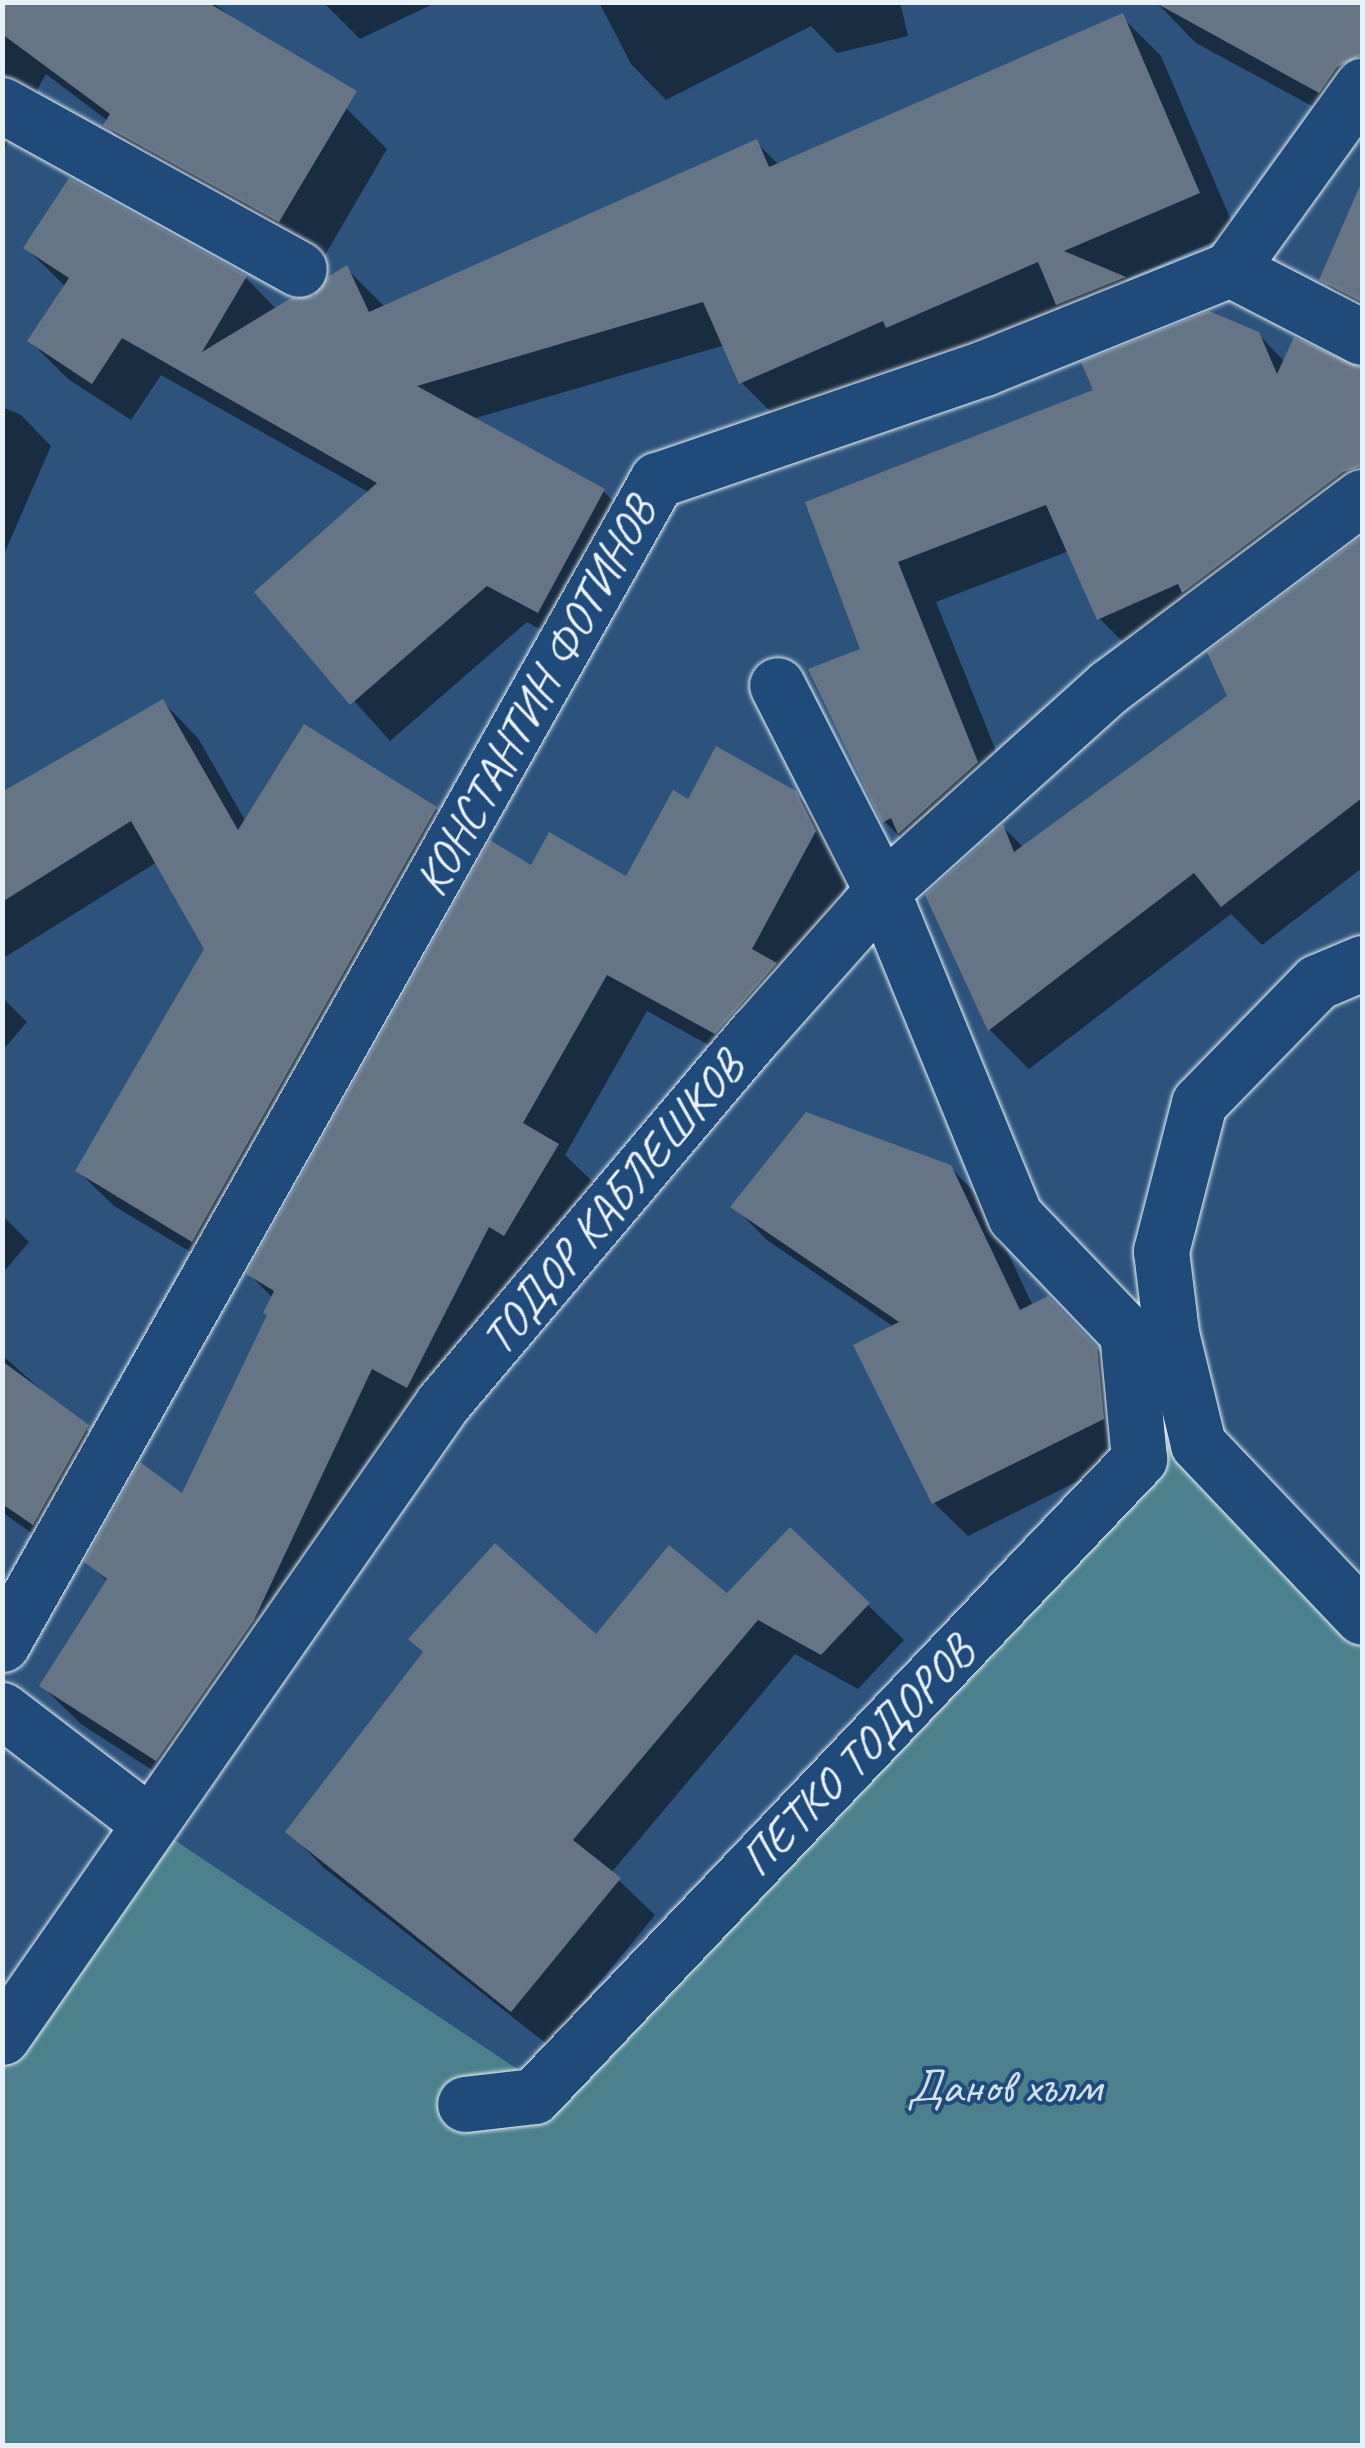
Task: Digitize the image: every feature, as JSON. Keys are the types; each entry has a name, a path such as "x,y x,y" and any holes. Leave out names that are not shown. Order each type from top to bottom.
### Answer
{"street":[{"path":"1362,86 1230,269 1362,337"},
{"path":"2,105 299,269"},
{"name":"КОНСТАНТИН ФОТИНОВ","path":"2,1644 657,480 984,368 1230,269"},
{"name":"ТОДОР КАБЛЕШКОВ","path":"2,2037 444,1403 757,1032 882,892 1110,686 1362,497"},
{"path":"777,686 882,892"},
{"name":"ПЕТКО ТОДОРОВ","path":"466,2104 534,2096 1140,1459 1127,1333 1014,1216 882,892"},
{"path":"1362,964 1317,982 1199,1103 1161,1251 1172,1333 1198,1444 1362,1617"},
{"path":"2,1710 149,1824"}],"green space":[{"name":"Данов хълм","path":"1179,1436 1362,1627 1362,2445 3,2446 3,2037 149,1823 520,2071 1013,1560"}],"building":[{"path":"2,2 207,2 357,91 279,222 103,125 110,114 2,34"},
{"path":"1154,2 1362,2 1362,55 1337,67 1319,93"},
{"path":"1123,13 1200,193 1064,251 1126,277 1056,305 1038,262 886,328 883,321 739,384 703,302 417,386 605,489 538,613 487,586 350,705 254,592 377,483 122,338 92,384 27,341 69,278 23,248 69,178 247,276 202,352 291,298 314,296 329,276 347,265 369,312 757,139 769,167"},
{"path":"1362,181 1362,302 1319,280"},
{"path":"1209,311 1259,332 1277,374 1294,337 1362,368 1362,466 1343,472 1182,593 1178,584 1097,620 1046,505 898,562 978,762 898,834 891,818 882,823 808,669 860,649 805,502 1093,390 1081,362"},
{"path":"1362,536 1362,798 1221,907 1194,873 988,1031 925,895 1003,824 1014,852 1227,696 1207,652"},
{"path":"163,699 238,830 304,724 437,807 192,1242 75,1171 204,949 131,821 2,902 2,792"},
{"path":"716,746 796,791 816,831 752,949 777,963 715,1034 607,975 523,1123 559,1144 504,1236 489,1227 407,1388 372,1369 254,1620 156,1761 39,1686 107,1579 84,1562 140,1462 182,1493 267,1315 263,1313 274,1291 246,1274 490,840 531,865 549,832 626,876 673,790 688,799"},
{"path":"806,1112 951,1165 1020,1310 1048,1296 1097,1347 1104,1419 932,1504 853,1345 899,1322 730,1207"},
{"path":"2,1361 89,1425 33,1525 2,1504"},
{"path":"790,1527 870,1603 821,1655 758,1620 573,1840 621,1878 511,2012 285,1832 423,1652 408,1639 495,1543 596,1634 669,1545 727,1593"}]}
